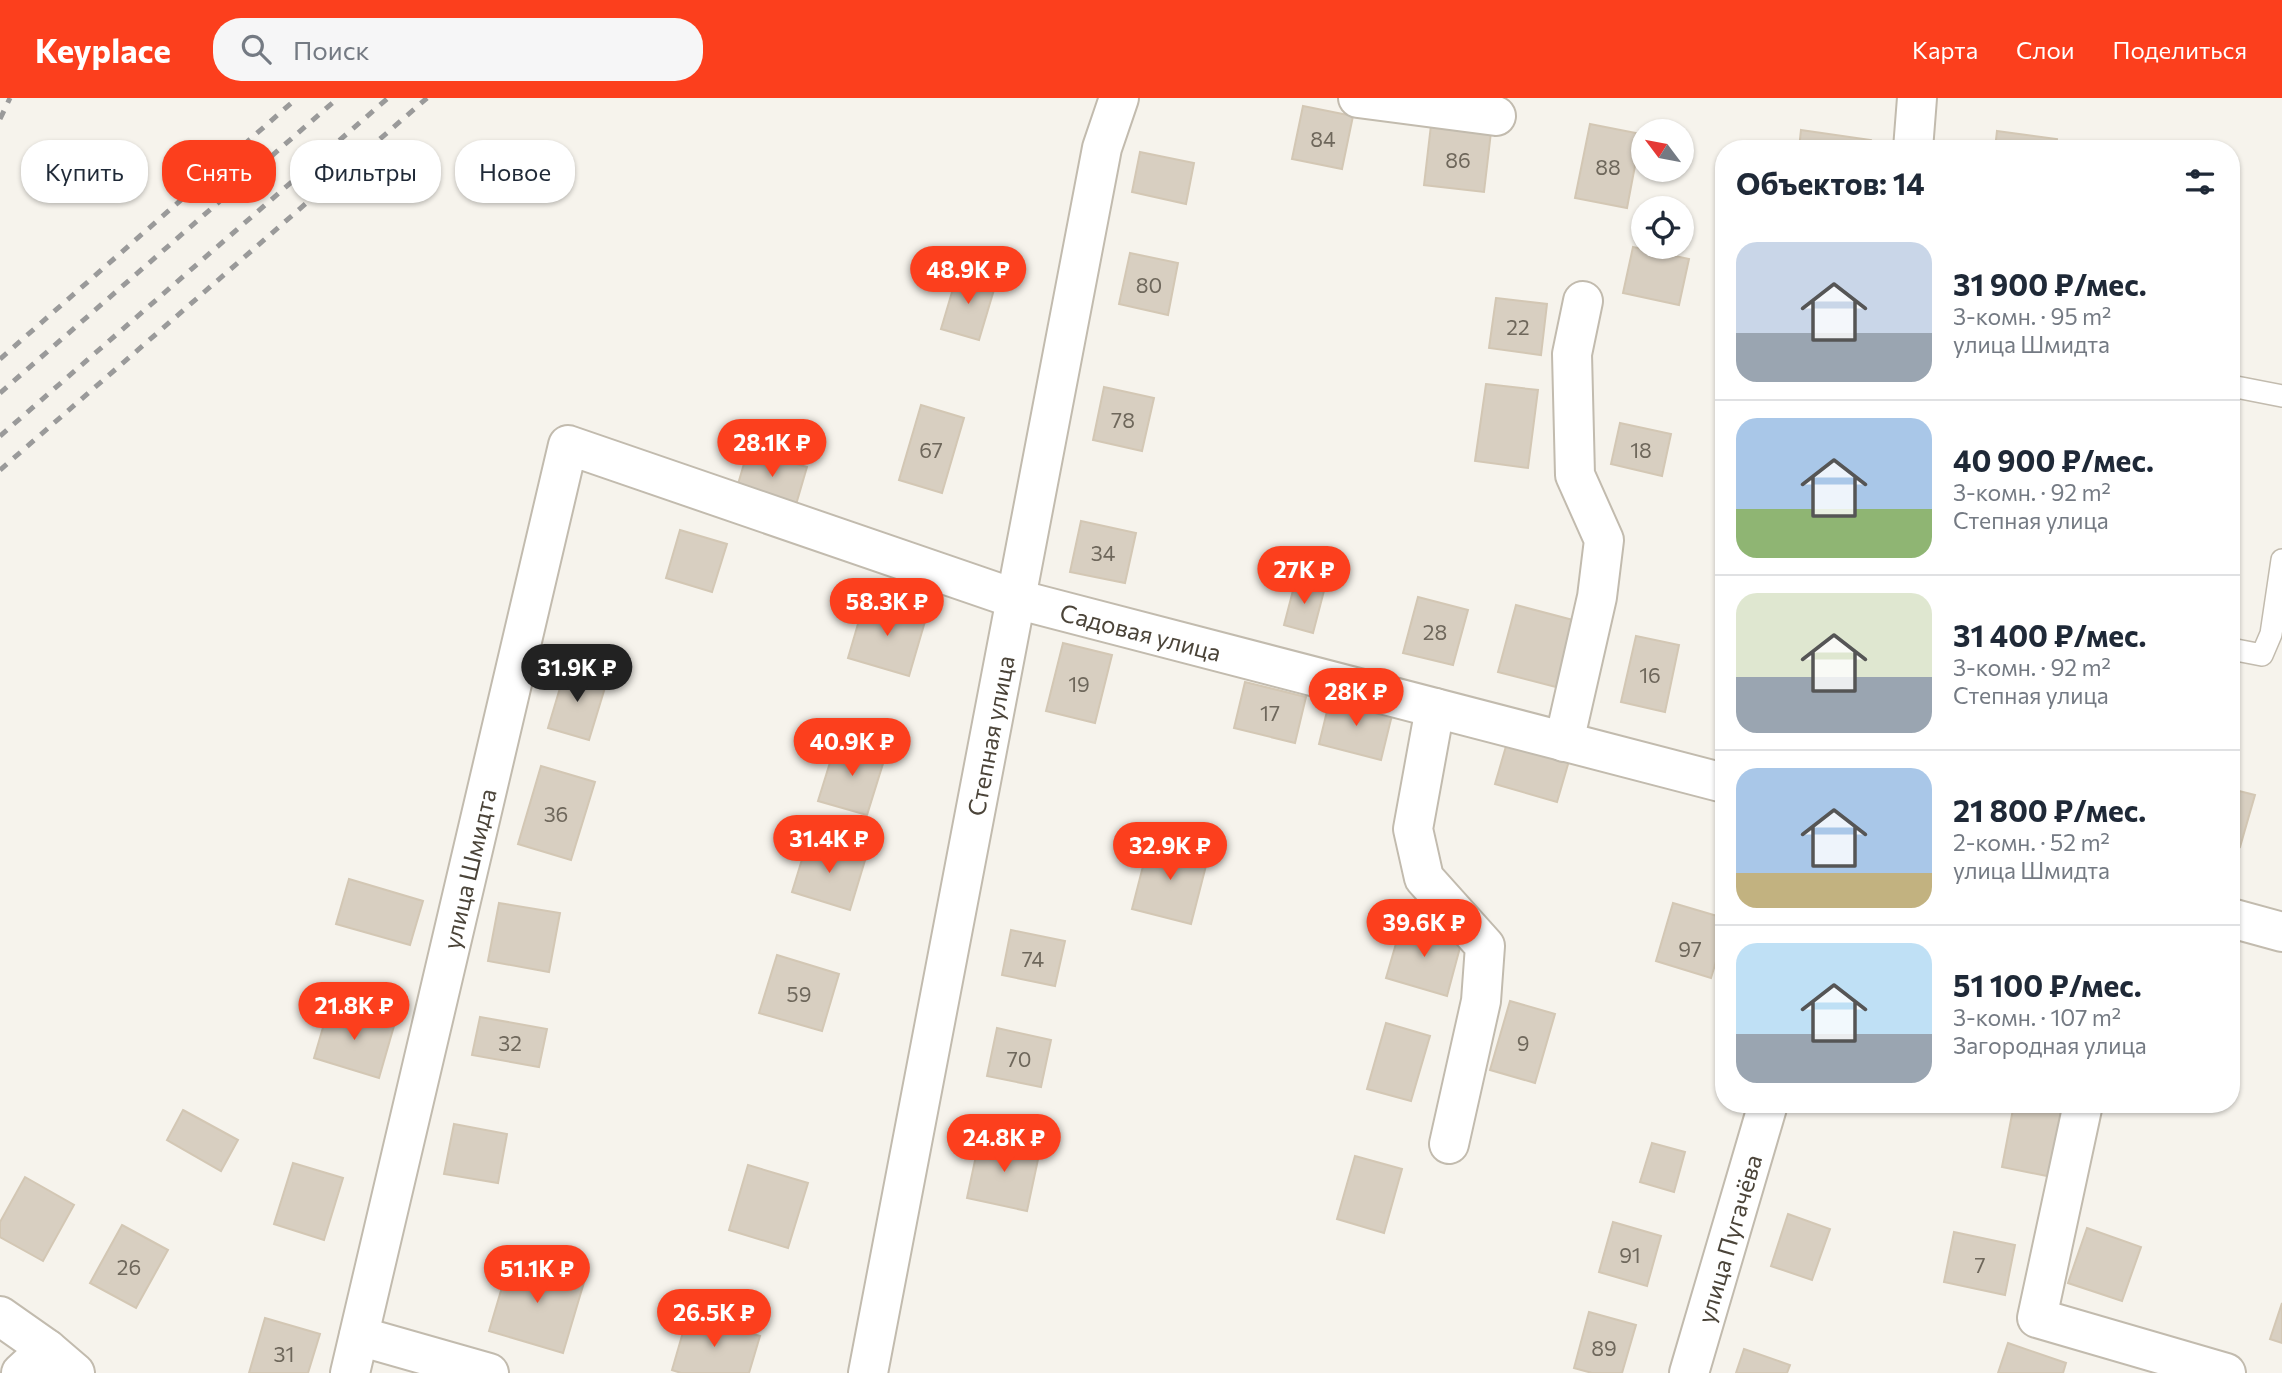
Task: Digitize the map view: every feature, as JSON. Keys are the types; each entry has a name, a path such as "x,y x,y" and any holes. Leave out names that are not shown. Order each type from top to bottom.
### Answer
{"street":[{"name":"Степная улица","path":"868,1373 1102,148 1119,98"},
{"path":"1358,98 1496,116"},
{"path":"1914,140 1917,98"},
{"path":"1564,741 1597,597 1604,540 1574,475 1572,355 1583,301"},
{"name":"Садовая улица","path":"568,445 1016,599 1715,781"},
{"name":"улица Шмидта","path":"350,1373 568,445"},
{"path":"1434,708 1413,829 1424,878 1485,946 1481,1000 1449,1144"},
{"path":"2240,920 2282,932"},
{"name":"улица Пугачёва","path":"1689,1373 1765,1113"},
{"path":"2081,1113 2037,1318 2226,1373"},
{"path":"0,1316 48,1365"},
{"path":"359,1336 489,1373"}],"lane":[{"path":"2240,388 2282,396"},
{"path":"2240,651 2262,655 2271,634 2282,560"}],"building":[{"path":"1303,106 1353,116 1342,169 1292,159"},
{"path":"1590,124 1631,132 1632,182 1627,208 1575,198"},
{"path":"1431,125 1491,132 1484,192 1424,185"},
{"path":"1801,130 1871,140 1800,140"},
{"path":"1997,131 2057,139 2057,140 1996,140"},
{"path":"1140,152 1194,163 1186,204 1132,192"},
{"path":"1130,253 1178,263 1168,315 1119,304"},
{"path":"1631,256 1631,259 1689,259 1679,305 1623,293"},
{"path":"958,272 996,283 979,340 941,329"},
{"path":"1496,298 1547,304 1541,355 1489,348"},
{"path":"1486,384 1538,390 1528,468 1475,461"},
{"path":"1104,387 1154,398 1142,451 1093,440"},
{"path":"921,405 964,418 942,493 899,480"},
{"path":"1620,423 1671,434 1662,476 1611,464"},
{"path":"748,450 807,467 795,508 736,491"},
{"path":"1081,521 1136,533 1125,583 1070,572"},
{"path":"680,530 727,544 712,592 666,578"},
{"path":"1296,579 1325,587 1313,633 1284,625"},
{"path":"1418,597 1468,610 1453,665 1403,653"},
{"path":"865,600 926,618 909,676 848,658"},
{"path":"1516,605 1573,620 1556,687 1498,672"},
{"path":"1636,636 1679,645 1665,712 1621,702"},
{"path":"1063,643 1112,655 1095,723 1046,711"},
{"path":"566,668 607,681 589,740 548,728"},
{"path":"1245,682 1306,697 1295,743 1234,728"},
{"path":"1331,695 1393,711 1381,760 1319,744"},
{"path":"1509,736 1571,754 1557,802 1495,784"},
{"path":"837,740 886,754 867,815 818,801"},
{"path":"541,766 595,782 571,860 518,844"},
{"path":"2240,791 2255,795 2240,847"},
{"path":"1150,839 1209,854 1191,924 1132,909"},
{"path":"808,840 866,857 850,910 792,892"},
{"path":"349,879 423,901 410,945 336,924"},
{"path":"499,903 560,913 549,972 488,961"},
{"path":"1673,903 1715,915 1715,965 1711,978 1656,961"},
{"path":"1402,923 1462,940 1447,996 1386,978"},
{"path":"1011,930 1065,941 1055,986 1002,975"},
{"path":"777,955 839,974 822,1031 759,1013"},
{"path":"1510,1001 1555,1014 1535,1083 1490,1070"},
{"path":"329,1007 394,1026 379,1078 314,1058"},
{"path":"480,1017 547,1029 539,1067 472,1055"},
{"path":"1386,1023 1430,1036 1411,1101 1367,1089"},
{"path":"997,1028 1051,1040 1041,1087 987,1076"},
{"path":"183,1110 238,1140 221,1171 167,1140"},
{"path":"2012,1113 2065,1113 2052,1177 2002,1167"},
{"path":"454,1124 507,1134 498,1183 444,1174"},
{"path":"980,1137 1040,1150 1027,1211 967,1198"},
{"path":"1652,1143 1685,1152 1674,1192 1640,1182"},
{"path":"1355,1156 1402,1169 1384,1233 1337,1219"},
{"path":"293,1163 343,1178 324,1240 274,1224"},
{"path":"748,1165 808,1183 788,1248 729,1230"},
{"path":"25,1177 74,1205 43,1261 0,1237 0,1222"},
{"path":"1788,1214 1830,1229 1812,1280 1771,1266"},
{"path":"1613,1222 1661,1236 1647,1286 1599,1272"},
{"path":"122,1225 168,1250 136,1308 90,1283"},
{"path":"2087,1228 2141,1247 2122,1301 2068,1283"},
{"path":"1954,1232 2015,1245 2005,1295 1944,1282"},
{"path":"511,1257 585,1279 563,1353 489,1331"},
{"path":"2282,1303 2282,1343 2270,1339"},
{"path":"1589,1312 1636,1325 1622,1373 1592,1373 1574,1368"},
{"path":"688,1315 760,1336 749,1373 681,1373 672,1370"},
{"path":"265,1318 320,1334 308,1373 249,1373"},
{"path":"2008,1343 2066,1363 2063,1373 1998,1373"},
{"path":"1744,1349 1790,1365 1787,1373 1736,1373"}],"railway":[{"path":"0,119 10,98"},
{"path":"0,359 297,98"},
{"path":"0,393 338,98"},
{"path":"0,436 388,98"},
{"path":"0,470 427,98"}]}
